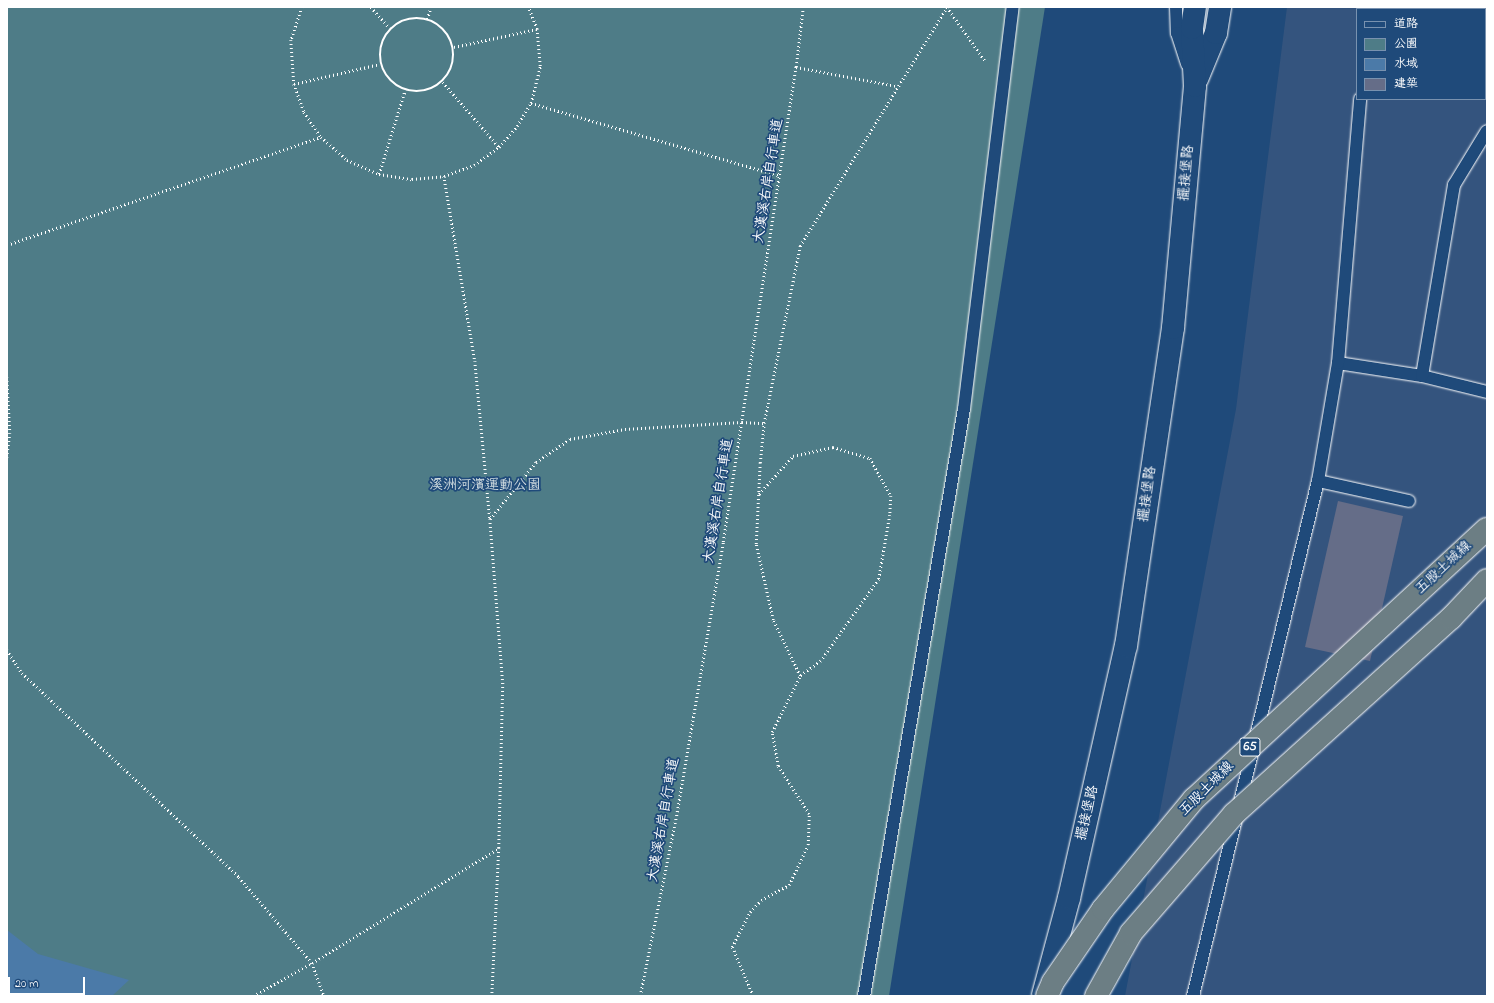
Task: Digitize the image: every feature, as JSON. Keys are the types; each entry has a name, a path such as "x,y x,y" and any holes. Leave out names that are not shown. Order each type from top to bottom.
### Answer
{"highway":[{"name":"五股土城線","path":"1047,996 1053,982 1103,909 1194,799 1487,529"},
{"path":"1096,996 1131,933 1234,814 1450,618 1487,580"}],"street":[{"name":"擺接堡路","path":"1042,996 1069,898 1126,646 1173,328 1195,86 1192,28 1195,7"},
{"name":"擺接堡路","path":"1195,86 1216,33 1220,7"},
{"name":"擺接堡路","path":"1059,996 1069,898"}],"lane":[{"path":"864,996 964,409 1013,7"},
{"path":"1176,7 1177,34 1195,86"},
{"path":"1193,996 1318,481 1338,363 1360,100"},
{"path":"1422,376 1454,185 1487,131"},
{"path":"1338,363 1422,376 1487,392"},
{"path":"1318,481 1409,501"}],"path":[{"path":"302,7 291,40 294,84 304,112 321,137 347,160 379,174 412,179 444,176 474,165 500,147 517,126 531,103 540,66 537,29 528,7"},
{"path":"371,7 390,28"},
{"path":"427,19 431,7"},
{"name":"大漢溪右岸自行車道","path":"640,996 677,812 723,542 780,176 803,7"},
{"path":"800,676 773,620 756,544 758,494 764,423 800,246 897,86 947,7 988,65"},
{"path":"414,18 427,19 439,25 449,35 454,47 454,60 450,72 442,82 431,90 418,92 405,90 394,84 385,75 380,64 379,51 383,39 390,28 401,21 414,18"},
{"path":"454,47 537,29"},
{"path":"294,84 380,64"},
{"path":"796,67 897,86"},
{"path":"442,82 500,147"},
{"path":"379,174 405,90"},
{"path":"531,103 780,176"},
{"path":"7,245 321,137"},
{"path":"444,176 475,361 490,519 503,683 499,848 492,996"},
{"path":"7,377 10,433 7,458"},
{"path":"490,519 536,462 570,439 625,429 742,422 764,423"},
{"path":"753,996 732,947 750,912 761,900 789,885 808,845 809,814 778,766 772,732 800,676 821,660 879,579 890,515 891,496 870,458 833,447 793,456 758,494"},
{"path":"7,650 22,673 238,877 312,963 324,996"},
{"path":"253,996 312,963 499,848"}],"shaded area":[{"path":"1287,7 1487,7 1487,996 1125,996 1236,409"}],"green space":[{"name":"溪洲河濱運動公園","path":"7,7 1045,7 889,996 7,996"}],"water":[{"path":"7,930 38,954 129,980 112,996 7,996"}],"building":[{"path":"1338,501 1403,516 1370,661 1305,647"}]}
